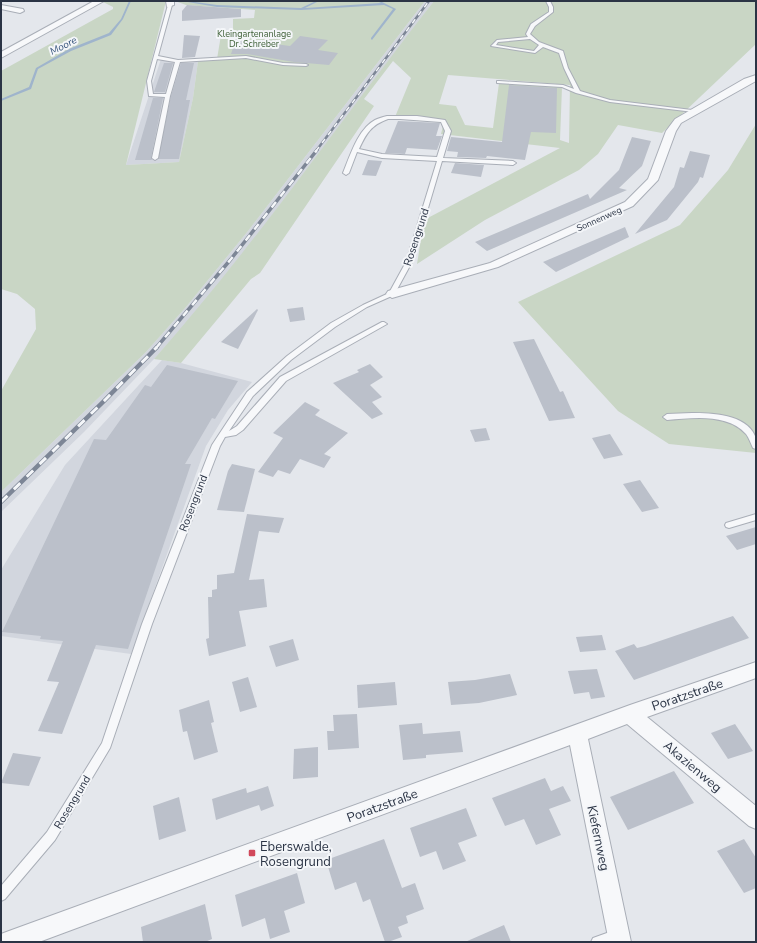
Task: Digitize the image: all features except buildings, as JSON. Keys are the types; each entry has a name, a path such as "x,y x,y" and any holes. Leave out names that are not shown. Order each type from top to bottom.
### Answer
{"street":[{"path":"1,55 96,2"},
{"path":"1,7 20,11"},
{"name":"Sonnenweg","path":"392,294 494,265 629,204 653,180 671,131 678,121 692,111 747,80 756,78"},
{"name":"Poratzstraße","path":"10,942 630,714 756,670"},
{"name":"Akazienweg","path":"630,714 756,819"},
{"name":"Kiefernweg","path":"577,734 620,938"}],"lane":[{"path":"531,38 528,34 529,29 551,12 551,7 548,1"},
{"path":"168,96 151,95 149,82 170,3"},
{"path":"543,44 535,52 494,46 497,40 509,38 531,38 561,52 566,68 578,92"},
{"path":"155,57 178,61 246,57 283,64 306,66"},
{"path":"155,158 168,96 178,61"},
{"path":"499,82 563,86 610,101 692,111"},
{"name":"Rosengrund","path":"1,895 51,836 106,745 147,624 216,445 250,394 289,358 333,325 365,306 392,294 409,262 448,131 443,121 438,120 402,116 380,118 369,126 355,150"},
{"path":"346,173 355,150 382,156 514,163"},
{"path":"222,436 232,433 240,428 283,379 384,324"},
{"path":"667,417 709,415 722,417 733,421 750,433 756,446"},
{"path":"729,525 756,517"},
{"path":"597,942 620,938"}],"shaded area":[{"path":"425,1 434,1 255,238 197,311 154,359 84,432 1,512 1,492 146,352 186,307 248,231"},
{"path":"161,59 198,61 193,98 179,162 126,165"},
{"path":"162,360 181,363 252,382 228,410 206,446 131,654 1,636 1,570 65,465"}],"green space":[{"name":"Kleingartenanlage Dr. Schreber","path":"166,1 126,165 179,162 193,98 198,61 217,59 221,35 233,34 233,19 254,18 255,10 186,5 175,1 425,1 248,231 186,307 146,352 1,492 1,391 36,329 35,309 17,294 1,289 1,71 113,9 113,7 103,2"},
{"path":"434,1 756,1 756,44 662,133 618,125 598,154 579,170 485,220 417,264 424,220 560,148 441,134 444,122 395,117 411,78 393,61 364,99 374,106 260,273 251,279 181,363 154,359 227,272","holes":["448,75 570,85 569,143 560,140 562,87 499,83 493,128 465,125 456,106 439,104"]},
{"path":"756,124 756,453 669,444 618,411 518,302 680,225 728,170"}],"waterway":[{"name":"Moore","path":"1,100 30,88 37,69 70,50 110,34 122,19 130,1"},
{"path":"183,1 217,6 301,9 318,1"},
{"path":"372,39 395,9 378,1"},
{"path":"304,9 383,4"}],"railway":[{"path":"316,151 429,1"},
{"path":"156,348 231,259 317,150"},
{"path":"1,502 157,347"}],"place":[{"name":"Eberswalde, Rosengrund","path":"252,853"}]}
